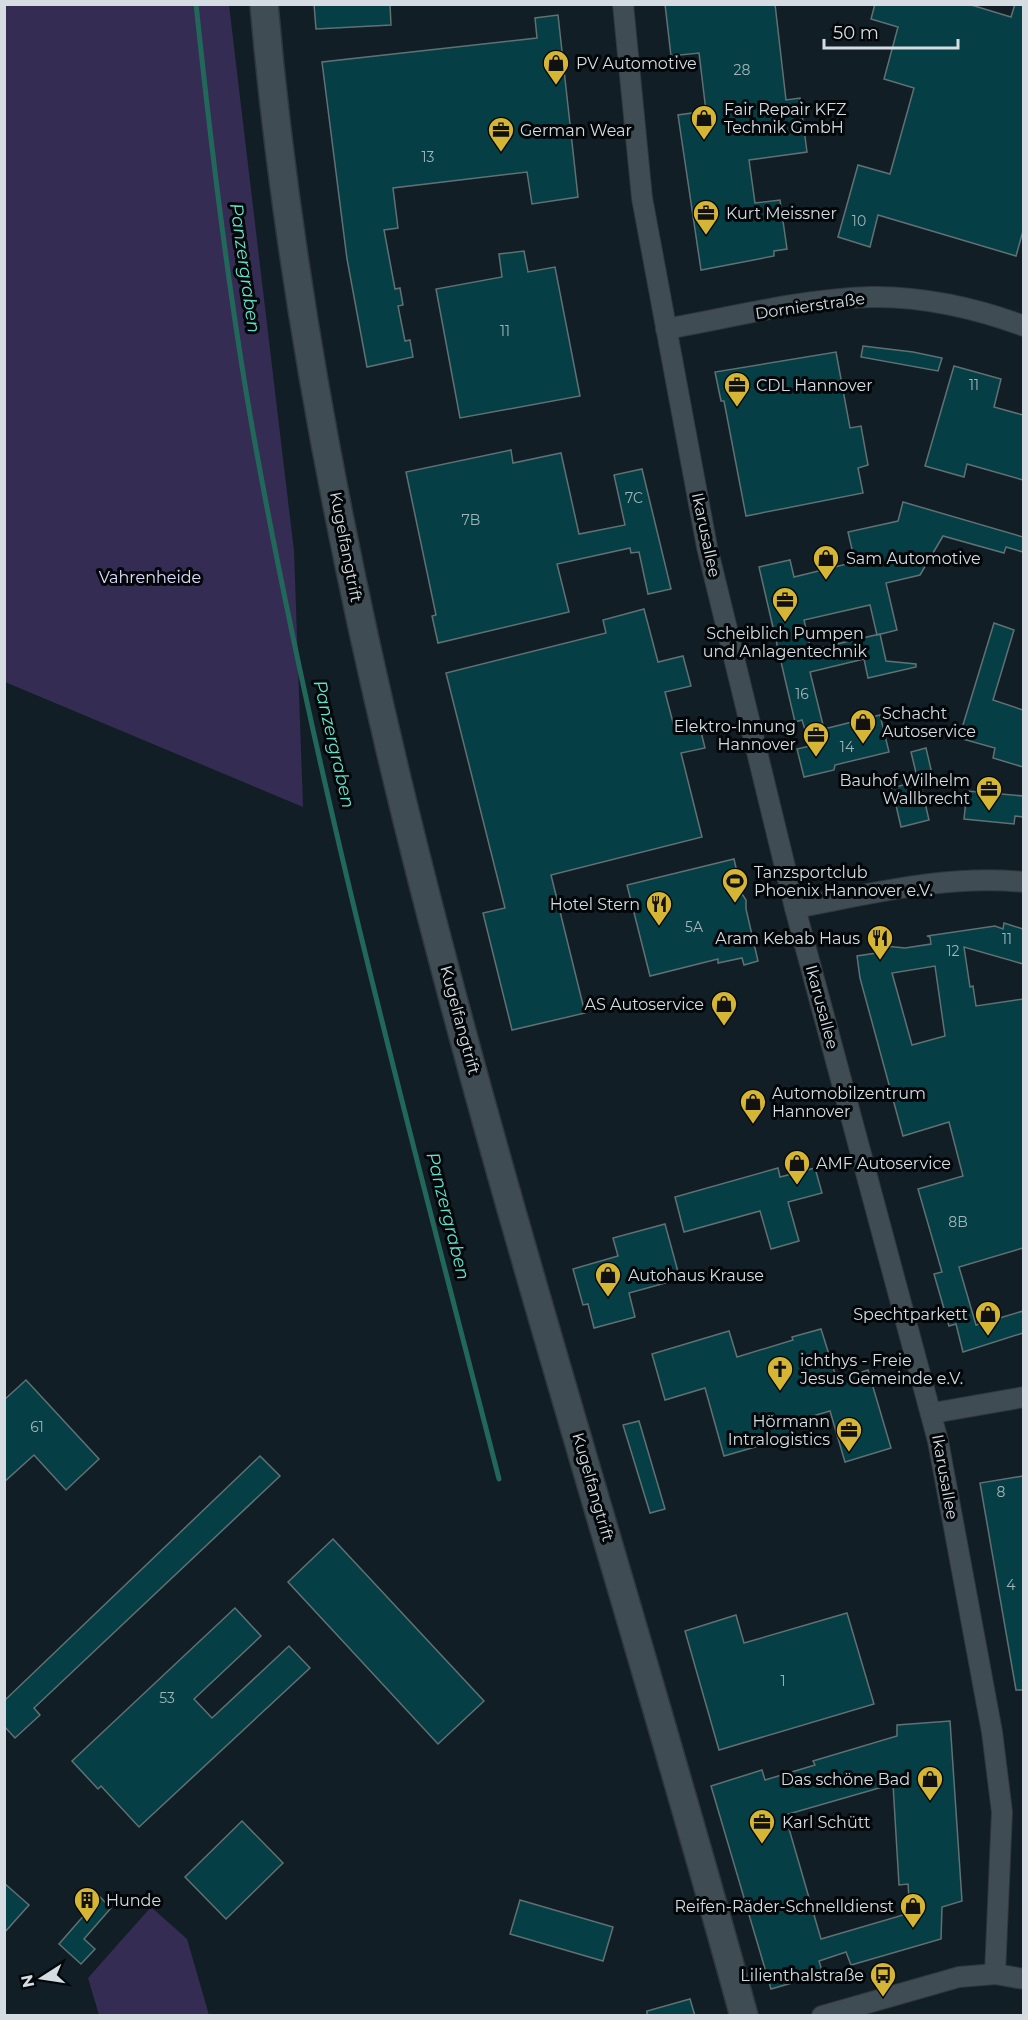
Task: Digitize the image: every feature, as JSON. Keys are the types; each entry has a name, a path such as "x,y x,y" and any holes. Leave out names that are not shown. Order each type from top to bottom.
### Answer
{"street":[{"name":"Kugelfangtrift","path":"264,4 281,156 310,355 343,540 374,679 456,1007 744,2016"},
{"name":"Ikarusallee","path":"623,4 642,198 707,547 795,908 933,1413 992,1732 1002,1812 995,1974"},
{"name":"Dornierstraße","path":"666,329 826,301 871,297 926,300 1023,326"},
{"path":"795,908 960,880 994,879 1023,882"},
{"path":"933,1413 1023,1396"},
{"path":"822,2016 959,1977 995,1974 1023,1979"}],"green space":[{"name":"Vahrenheide","path":"4,5 229,5 294,551 303,807 5,682"},
{"path":"151,1907 187,1939 209,2015 99,2015 88,1978"}],"building":[{"path":"314,4 390,4 391,25 316,29"},
{"path":"665,4 775,4 786,100 800,98 807,152 749,160 755,203 780,200 787,249 774,251 774,256 701,270 678,115 706,111 699,53 671,56"},
{"path":"875,4 968,4 1011,17 1015,4 1023,4 1023,231 1016,256 878,215 870,247 838,237 858,165 890,174 914,88 884,79 898,27 871,19"},
{"path":"558,15 578,197 532,204 527,172 393,188 398,228 384,230 395,289 400,288 403,305 398,306 405,341 410,340 413,357 367,367 347,259 322,62 537,38 535,18"},
{"path":"524,251 528,272 555,267 580,396 460,418 436,289 502,277 499,254"},
{"path":"863,346 942,358 938,371 861,357"},
{"path":"836,352 850,428 861,426 868,465 858,468 863,493 746,516 724,401 721,401 715,372"},
{"path":"954,366 1001,379 994,407 1023,415 1023,480 967,464 964,477 925,466"},
{"path":"511,450 513,463 561,453 579,534 625,525 614,475 642,469 671,589 648,594 639,552 631,553 630,548 557,564 569,612 438,643 432,616 436,615 406,472"},
{"path":"903,502 1023,537 1023,552 1006,547 1004,553 943,536 920,575 886,583 897,630 880,634 886,661 916,664 916,667 868,678 864,659 810,672 824,729 880,715 889,752 835,765 834,770 804,777 797,749 810,746 802,720 795,722 759,567 790,560 794,577 855,562 848,532 898,521","holes":["870,605 877,635 811,650 804,620"]},
{"path":"644,609 658,662 683,656 691,686 665,692 676,734 700,728 705,748 681,753 702,837 551,875 585,1013 512,1030 483,913 505,908 446,673 606,633 603,620"},
{"path":"994,623 1014,630 993,700 1023,710 1023,767 993,758 995,748 959,738"},
{"path":"926,748 933,778 920,781 929,820 901,827 892,788 918,781 911,752"},
{"path":"967,791 1023,796 1023,817 1015,816 1014,824 964,819"},
{"path":"734,859 742,894 746,900 758,961 744,965 742,958 718,963 718,959 650,976 627,885"},
{"path":"1004,923 1023,929 1023,964 964,947 970,987 973,986 976,1006 1023,999 1023,1248 959,1267 976,1325 1023,1311 1023,1333 963,1352 956,1324 949,1326 934,1274 942,1272 918,1189 963,1176 949,1122 903,1136 860,978 857,956 883,952 885,946 905,948 931,944 930,937 927,936 995,926 1003,929","holes":["935,966 945,1036 912,1045 892,973"]},
{"path":"778,1168 780,1177 815,1168 822,1193 788,1202 799,1241 771,1249 760,1211 684,1232 675,1197"},
{"path":"665,1224 680,1279 629,1293 635,1317 594,1328 588,1304 583,1305 573,1269 618,1256 613,1238"},
{"path":"821,1329 837,1380 868,1370 891,1448 845,1462 830,1411 789,1423 793,1436 724,1456 705,1388 665,1400 652,1354 729,1331 737,1357"},
{"path":"26,1380 99,1459 66,1490 34,1455 4,1482 4,1400"},
{"path":"639,1421 665,1509 650,1513 623,1425"},
{"path":"260,1456 280,1476 34,1708 40,1715 15,1738 4,1726 4,1701"},
{"path":"1023,1476 1023,1690 1016,1690 980,1483"},
{"path":"333,1539 484,1701 438,1744 288,1582"},
{"path":"235,1608 261,1636 194,1699 212,1718 289,1646 310,1668 139,1827 101,1786 98,1789 72,1761"},
{"path":"847,1613 874,1704 719,1750 685,1631 736,1615 744,1643"},
{"path":"950,1721 962,1901 942,1907 941,1939 851,1965 846,1952 819,1961 823,1974 771,1989 711,1786 762,1770 765,1780 815,1765 813,1761 897,1736 897,1725","holes":["893,1784 899,1885 908,1884 910,1913 821,1939 785,1815"]},
{"path":"242,1821 283,1863 226,1919 185,1877"},
{"path":"4,1883 29,1905 4,1933"},
{"name":"Hunde","path":"100,1897 111,1908 84,1939 95,1949 81,1964 59,1944"},
{"path":"520,1900 613,1927 603,1961 510,1934"},
{"path":"690,1999 695,2016 647,2016 647,2011"}],"waterway":[{"name":"Panzergraben","path":"196,4 228,272 253,432 278,564 366,958 499,1479"}],"place":[{"name":"PV Automotive","path":"556,86"},
{"name":"Fair Repair KFZ Technik GmbH","path":"704,141"},
{"name":"German Wear","path":"501,153"},
{"name":"Kurt Meissner","path":"706,236"},
{"name":"CDL Hannover","path":"737,408"},
{"name":"Sam Automotive","path":"826,581"},
{"name":"Scheiblich Pumpen und Anlagentechnik","path":"785,623"},
{"name":"Schacht Autoservice","path":"863,745"},
{"name":"Elektro-Innung Hannover","path":"816,758"},
{"name":"Bauhof Wilhelm Wallbrecht","path":"989,812"},
{"name":"Tanzsportclub Phoenix Hannover e.V.","path":"735,904"},
{"name":"Hotel Stern","path":"659,927"},
{"name":"Aram Kebab Haus","path":"880,961"},
{"name":"AS Autoservice","path":"724,1027"},
{"name":"Automobilzentrum Hannover","path":"753,1125"},
{"name":"AMF Autoservice","path":"797,1186"},
{"name":"Autohaus Krause","path":"608,1298"},
{"name":"Spechtparkett","path":"988,1337"},
{"name":"ichthys - Freie Jesus Gemeinde e.V.","path":"780,1392"},
{"name":"Hörmann Intralogistics","path":"849,1453"},
{"name":"Das schöne Bad","path":"930,1802"},
{"name":"Karl Schütt","path":"762,1845"},
{"name":"Hunde","path":"87,1923"},
{"name":"Reifen-Räder-Schnelldienst","path":"913,1929"},
{"name":"Lilienthalstraße","path":"883,1998"}]}
